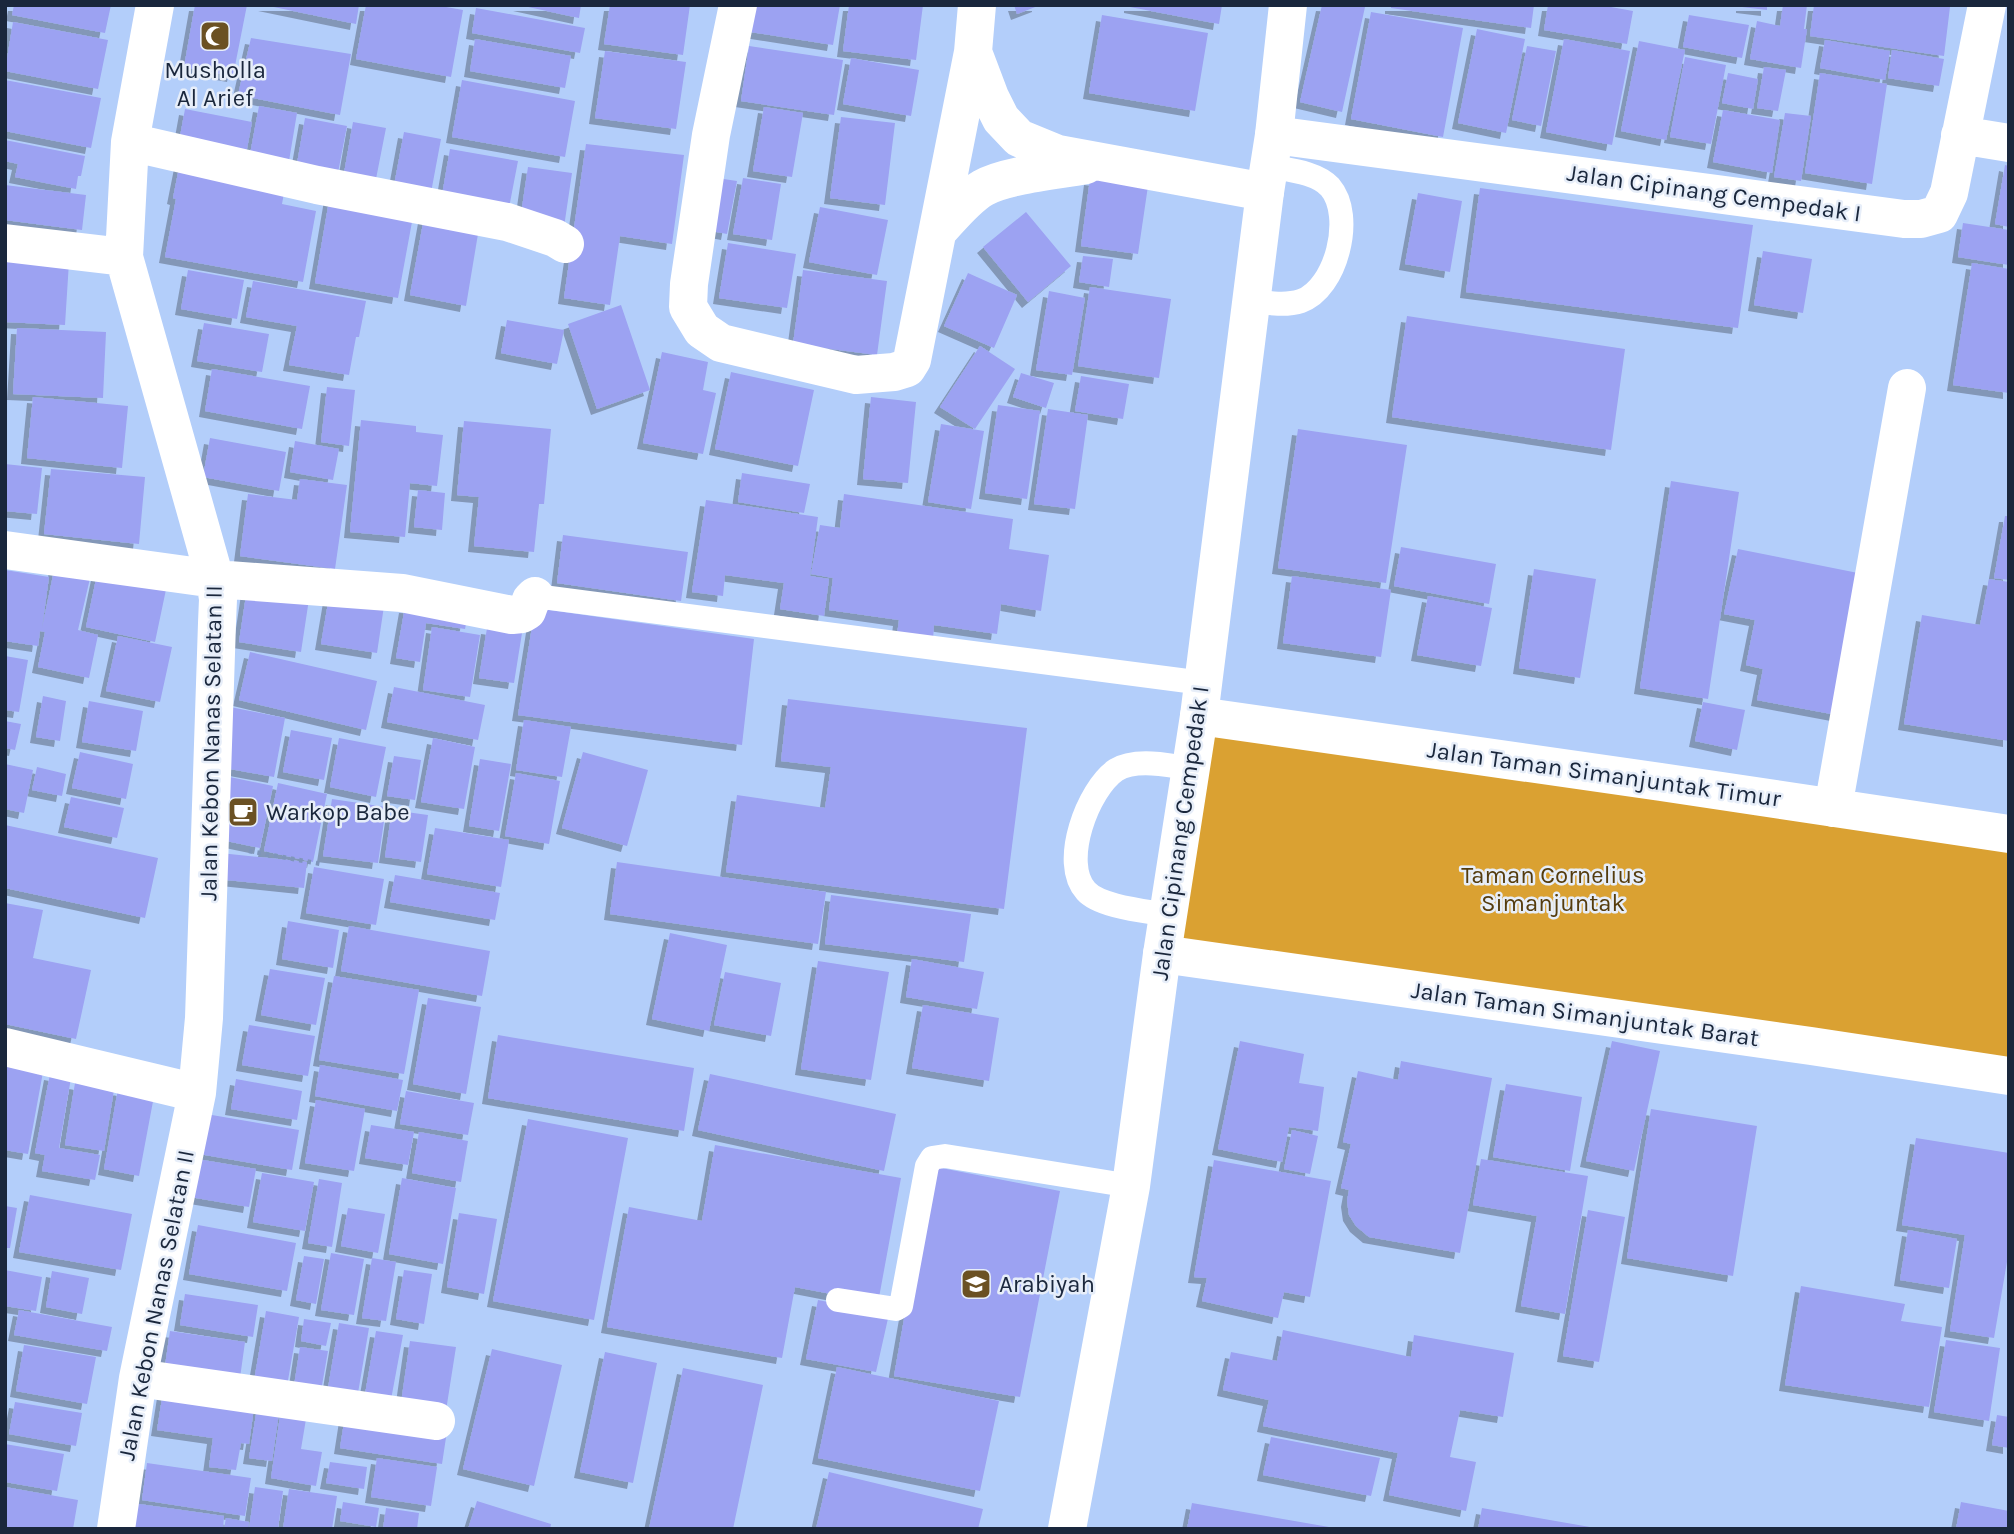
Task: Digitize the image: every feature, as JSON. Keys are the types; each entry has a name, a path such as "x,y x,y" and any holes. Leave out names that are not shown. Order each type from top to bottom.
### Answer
{"street":[{"name":"Jalan Kebon Nanas Selatan II","path":"116,1529 138,1378 197,1093 204,1018 218,611 215,579 124,257 130,142 155,5"},
{"path":"738,5 711,135 688,307 702,330 721,343 856,375 894,372 907,368 912,360 974,52 977,5"},
{"name":"Jalan Cipinang Cempedak I","path":"1067,1529 1131,1186 1162,954 1201,700 1288,5"},
{"name":"Jalan Cipinang Cempedak I","path":"1270,164 1921,219 1939,214 1949,193 1987,5"},
{"path":"974,52 1001,119 1019,138 1058,154 1102,162 1270,164"},
{"path":"1960,135 2009,143"},
{"path":"130,142 317,185 508,222 555,237 565,244"},
{"path":"939,230 967,200 984,187 1003,180 1102,162"},
{"path":"5,243 124,257"},
{"path":"1833,808 1907,388"},
{"path":"5,550 215,579 402,593 512,615 527,611 535,596"},
{"name":"Jalan Taman Simanjuntak Timur","path":"1201,700 1661,782 2009,834"},
{"name":"Jalan Taman Simanjuntak Barat","path":"1162,954 2009,1076"},
{"path":"5,1047 197,1093"},
{"path":"138,1378 436,1421"}],"lane":[{"path":"1252,302 1299,302 1313,295 1324,283 1339,248 1342,217 1339,203 1331,188 1319,178 1270,164"},
{"path":"535,596 1201,700"},
{"path":"1168,915 1104,902 1087,893 1076,870 1077,837 1096,794 1118,769 1151,763 1191,769"},
{"path":"838,1300 896,1309 901,1306 927,1166 932,1158 945,1156 1131,1186"}],"path":[{"path":"210,845 321,864"}],"green space":[{"name":"Taman Cornelius Simanjuntak","path":"1206,724 2009,845 2009,1070 1172,944"}],"building":[{"path":"14,5 111,5 105,33 12,15"},
{"name":"Musholla Al Arief","path":"195,5 247,5 233,76 184,67"},
{"path":"264,5 359,5 356,24"},
{"path":"366,5 435,5 463,10 451,77 356,59"},
{"path":"519,5 581,5 579,18"},
{"path":"610,5 690,5 683,55 604,44"},
{"path":"748,5 840,5 833,45 744,31"},
{"path":"849,5 923,5 916,60 843,51"},
{"path":"1014,5 1038,5 1038,6 1017,14"},
{"path":"1130,5 1222,5 1219,24"},
{"path":"1322,5 1365,7 1342,112 1300,102"},
{"path":"1391,5 1534,5 1531,28 1391,8"},
{"path":"1548,5 1600,5 1633,11 1627,44 1544,30"},
{"path":"1767,5 1767,10 1742,7"},
{"path":"1783,5 1807,5 1804,29 1807,29 1801,68 1750,59 1757,21 1780,26"},
{"path":"1814,5 1950,7 1944,56 1810,36"},
{"path":"476,8 585,28 580,53 472,33"},
{"path":"1371,12 1463,28 1443,137 1351,119"},
{"path":"1102,15 1208,33 1195,111 1089,93"},
{"path":"1689,15 1749,25 1742,58 1683,47"},
{"path":"13,22 108,40 98,89 5,71"},
{"path":"1477,29 1525,39 1506,133 1458,123"},
{"path":"251,38 351,54 340,115 238,95"},
{"path":"475,39 571,56 565,88 470,71"},
{"path":"1564,39 1630,51 1612,145 1546,132"},
{"path":"1825,40 1890,51 1885,80 1820,68"},
{"path":"1639,41 1685,50 1666,140 1621,131"},
{"path":"749,46 843,60 834,115 741,101"},
{"path":"1527,46 1556,51 1541,126 1512,120"},
{"path":"1892,50 1944,59 1939,86 1888,78"},
{"path":"605,51 686,62 676,129 595,118"},
{"path":"1685,57 1726,65 1711,144 1670,137"},
{"path":"851,58 919,70 911,116 843,104"},
{"path":"1764,67 1786,70 1778,111 1757,108"},
{"path":"1728,73 1758,79 1753,109 1722,103"},
{"path":"1820,73 1887,84 1872,184 1805,173"},
{"path":"5,80 101,98 91,148 5,131"},
{"path":"462,80 575,101 565,157 452,137"},
{"path":"259,106 297,113 287,173 248,165"},
{"path":"764,107 803,113 792,177 753,171"},
{"path":"185,109 252,122 246,154 179,142"},
{"path":"1723,110 1780,120 1772,173 1713,162"},
{"path":"1785,113 1811,116 1801,181 1774,177"},
{"path":"841,117 895,123 885,205 830,198"},
{"path":"305,118 347,126 336,183 295,175"},
{"path":"353,122 386,128 375,184 343,179"},
{"path":"404,132 441,139 430,198 393,191"},
{"path":"5,140 85,156 76,189 15,177 18,164 5,161"},
{"path":"586,144 684,155 672,244 620,236 610,305 564,298"},
{"path":"450,149 518,161 508,213 441,201"},
{"path":"180,163 286,182 282,204 316,211 303,282 165,257"},
{"path":"2005,165 2009,166 2009,227 1995,224"},
{"path":"528,167 572,173 564,227 520,221"},
{"path":"710,177 737,181 727,234 701,229"},
{"path":"743,178 781,184 772,240 733,234"},
{"path":"1090,179 1148,186 1138,254 1081,246"},
{"path":"5,185 86,195 82,230 5,220"},
{"path":"1480,188 1753,225 1738,328 1466,292"},
{"path":"1418,193 1462,201 1450,272 1405,264"},
{"path":"330,195 414,211 398,298 315,283"},
{"path":"820,207 888,220 877,275 809,262"},
{"path":"425,212 480,222 466,306 410,295"},
{"path":"1026,212 1071,266 1028,302 983,247"},
{"path":"1963,223 2009,230 2009,265 1958,257"},
{"path":"728,243 796,254 787,308 719,298"},
{"path":"1763,251 1812,259 1803,313 1754,305"},
{"path":"1083,256 1113,259 1109,287 1079,282"},
{"path":"5,259 69,262 65,325 5,322"},
{"path":"1972,263 2009,269 2009,393 1953,385"},
{"path":"188,270 244,280 237,319 181,309"},
{"path":"803,270 887,281 877,355 793,344"},
{"path":"968,273 1017,295 994,348 944,326"},
{"path":"253,281 366,301 349,375 289,365 297,326 246,317"},
{"path":"1090,287 1171,299 1159,378 1078,366"},
{"path":"1049,291 1085,298 1072,375 1036,370"},
{"path":"621,305 650,390 597,409 568,324"},
{"path":"1407,316 1625,349 1611,450 1392,417"},
{"path":"507,320 564,330 557,364 501,353"},
{"path":"204,323 269,334 262,372 197,361"},
{"path":"17,328 106,332 103,398 13,394"},
{"path":"980,346 1015,369 975,429 940,407"},
{"path":"662,352 708,362 703,390 716,393 703,454 643,443"},
{"path":"212,369 310,386 302,429 205,411"},
{"path":"731,372 814,390 798,466 715,449"},
{"path":"1021,373 1054,383 1046,408 1013,397"},
{"path":"1081,376 1129,384 1123,419 1075,411"},
{"path":"327,387 355,390 349,446 321,442"},
{"path":"33,397 128,406 122,468 27,458"},
{"path":"871,397 916,402 908,483 863,479"},
{"path":"998,405 1040,411 1027,499 985,493"},
{"path":"1048,409 1088,415 1075,509 1034,504"},
{"path":"361,420 416,426 416,432 443,435 437,486 410,483 405,537 350,532"},
{"path":"464,421 551,429 544,504 539,504 534,552 474,546 479,497 457,495"},
{"path":"941,424 984,431 971,509 928,502"},
{"path":"1298,429 1407,445 1386,583 1278,568"},
{"path":"210,438 286,452 279,491 203,477"},
{"path":"295,441 339,449 333,480 290,472"},
{"path":"5,464 42,468 37,514 5,511"},
{"path":"51,469 145,477 139,544 44,534"},
{"path":"742,473 810,484 804,513 738,502"},
{"path":"300,479 347,485 335,569 240,556 248,494 297,500"},
{"path":"1671,481 1739,492 1708,699 1640,688"},
{"path":"418,490 445,493 442,530 414,527"},
{"path":"844,494 1013,519 1009,549 1049,555 1041,611 1001,604 997,634 934,625 933,640 897,635 899,620 829,610 833,578 811,574 820,525 840,528"},
{"path":"706,500 818,517 810,576 829,579 824,616 780,609 784,583 725,575 723,596 692,592"},
{"path":"2005,516 2009,516 2009,580 1994,578"},
{"path":"563,535 688,552 681,601 557,583"},
{"path":"1401,547 1496,564 1489,604 1394,586"},
{"path":"1738,549 1868,575 1842,716 1757,700 1763,669 1746,665 1755,620 1724,614"},
{"path":"99,565 168,580 155,642 86,627"},
{"path":"55,566 91,574 78,630 98,635 89,678 38,667 45,632 40,631 38,646 5,641 5,570 49,577 42,628"},
{"path":"1534,569 1596,579 1580,678 1519,668"},
{"path":"1292,576 1391,590 1381,657 1283,643"},
{"path":"1989,579 2009,582 2009,741 1904,724 1922,615 1980,625"},
{"path":"247,589 309,599 301,652 239,642"},
{"path":"1428,596 1492,608 1481,666 1417,655"},
{"path":"329,597 384,606 377,653 321,644"},
{"path":"405,607 469,609 465,629 426,623 420,662 396,658"},
{"path":"535,608 754,639 742,745 518,715"},
{"path":"432,627 480,635 470,697 423,690"},
{"path":"487,628 522,633 514,683 479,678"},
{"path":"118,636 172,647 160,702 106,691"},
{"path":"250,652 377,681 366,730 239,700"},
{"path":"5,656 28,660 19,712 5,710"},
{"path":"394,687 485,705 478,740 387,722"},
{"path":"43,696 66,701 60,741 36,737"},
{"path":"788,699 1027,728 1004,909 726,872 737,795 825,808 831,767 781,761"},
{"path":"89,701 143,711 136,751 82,742"},
{"path":"1703,702 1745,710 1737,750 1695,741"},
{"path":"230,707 285,718 274,777 219,767"},
{"path":"524,720 571,727 562,777 516,770"},
{"path":"5,721 21,724 15,750 5,748"},
{"path":"291,730 332,738 324,780 283,772"},
{"path":"339,738 386,747 376,797 330,787"},
{"path":"433,738 475,747 464,809 421,802"},
{"path":"80,752 133,764 126,799 72,788"},
{"path":"583,752 648,770 627,846 562,828"},
{"path":"394,756 421,760 415,800 387,796"},
{"path":"480,759 511,764 499,831 469,826"},
{"path":"5,764 33,770 24,813 5,809"},
{"path":"37,767 66,774 62,796 32,790"},
{"path":"516,773 560,781 549,844 505,836"},
{"name":"Warkop Babe","path":"225,776 273,786 260,848 212,838"},
{"path":"278,783 327,794 313,862 264,851"},
{"path":"71,797 124,808 117,838 64,827"},
{"path":"332,799 386,807 378,863 323,856"},
{"path":"392,810 428,815 421,862 385,857"},
{"path":"5,825 158,858 145,918 5,888"},
{"path":"435,828 509,840 501,887 427,874"},
{"path":"220,853 307,862 304,888 217,879"},
{"path":"617,862 826,892 818,944 610,914"},
{"path":"314,867 384,879 376,925 306,913"},
{"path":"395,875 500,893 495,920 390,902"},
{"path":"831,895 971,914 964,962 825,944"},
{"path":"5,903 43,910 33,958 91,970 76,1039 5,1024"},
{"path":"288,921 339,930 333,968 282,959"},
{"path":"349,926 490,951 482,996 341,971"},
{"path":"670,933 727,945 709,1031 652,1019"},
{"path":"912,959 984,972 977,1009 906,997"},
{"path":"818,961 889,972 871,1080 801,1069"},
{"path":"270,969 325,978 316,1025 261,1015"},
{"path":"725,972 781,983 771,1036 714,1025"},
{"path":"334,976 419,990 404,1074 319,1060"},
{"path":"428,998 481,1007 466,1094 413,1084"},
{"path":"923,1005 999,1018 989,1081 912,1068"},
{"path":"249,1025 315,1036 308,1076 242,1065"},
{"path":"498,1035 694,1068 684,1131 488,1098"},
{"path":"1240,1041 1304,1054 1299,1083 1324,1087 1318,1131 1289,1127 1282,1162 1218,1149"},
{"path":"1612,1041 1660,1051 1634,1171 1586,1161"},
{"path":"1401,1061 1492,1078 1460,1253 1369,1237 1356,1226 1349,1215 1349,1190 1341,1188 1351,1144 1343,1142 1358,1071 1398,1080"},
{"path":"6,1065 43,1072 28,1154 5,1150"},
{"path":"320,1065 403,1080 397,1111 315,1096"},
{"path":"50,1074 71,1078 59,1148 100,1155 95,1180 42,1171 45,1155 35,1153"},
{"path":"710,1074 896,1114 884,1171 698,1130"},
{"path":"236,1079 302,1091 297,1120 231,1109"},
{"path":"75,1083 114,1090 104,1151 65,1145"},
{"path":"1506,1084 1582,1097 1570,1171 1493,1157"},
{"path":"118,1089 154,1096 139,1176 104,1169"},
{"path":"406,1091 474,1103 468,1135 400,1124"},
{"path":"316,1100 365,1109 354,1171 305,1163"},
{"path":"1651,1109 1757,1126 1733,1276 1627,1258"},
{"path":"206,1114 299,1130 292,1170 199,1154"},
{"path":"528,1119 628,1138 594,1320 493,1301"},
{"path":"371,1125 414,1132 408,1165 365,1158"},
{"path":"1292,1130 1318,1136 1310,1174 1284,1169"},
{"path":"419,1132 468,1141 461,1182 412,1173"},
{"path":"1916,1138 2009,1153 2009,1250 1994,1338 1950,1331 1965,1235 1902,1225"},
{"path":"715,1145 901,1178 878,1303 795,1287 782,1358 607,1327 629,1207 702,1221"},
{"path":"197,1159 256,1169 249,1207 190,1197"},
{"path":"1481,1159 1588,1176 1565,1314 1521,1306 1537,1216 1473,1205"},
{"path":"1214,1160 1331,1181 1310,1297 1284,1292 1278,1318 1202,1301 1207,1278 1194,1277"},
{"name":"Arabiyah","path":"931,1166 1060,1191 1020,1397 894,1376"},
{"path":"262,1173 314,1182 305,1231 253,1222"},
{"path":"402,1178 456,1188 443,1264 389,1254"},
{"path":"319,1179 342,1183 332,1247 308,1243"},
{"path":"30,1195 132,1214 121,1270 19,1252"},
{"path":"5,1206 17,1208 10,1248 5,1248"},
{"path":"348,1208 385,1214 378,1253 341,1246"},
{"path":"1588,1210 1625,1217 1599,1362 1563,1356"},
{"path":"459,1213 497,1219 484,1294 447,1287"},
{"path":"198,1225 296,1243 287,1291 189,1274"},
{"path":"1908,1230 1957,1239 1949,1288 1900,1280"},
{"path":"331,1253 364,1259 354,1315 321,1310"},
{"path":"304,1256 324,1259 316,1304 296,1300"},
{"path":"372,1258 396,1262 386,1321 362,1318"},
{"path":"5,1270 42,1277 36,1311 5,1306"},
{"path":"404,1270 432,1274 424,1324 396,1319"},
{"path":"52,1271 89,1278 82,1314 46,1307"},
{"path":"1801,1286 1905,1304 1901,1321 1942,1327 1929,1407 1785,1385"},
{"path":"185,1294 258,1305 253,1337 180,1325"},
{"path":"818,1300 889,1314 876,1372 806,1359"},
{"path":"19,1310 112,1327 107,1351 14,1335"},
{"path":"266,1311 299,1317 287,1386 254,1381"},
{"path":"304,1319 331,1323 326,1346 301,1341"},
{"path":"339,1323 369,1328 358,1393 328,1388"},
{"path":"1283,1330 1411,1357 1414,1335 1514,1353 1503,1417 1460,1410 1450,1457 1476,1462 1466,1511 1389,1495 1398,1453 1263,1426 1269,1400 1223,1390 1231,1352 1277,1361"},
{"path":"170,1331 245,1342 240,1378 165,1366"},
{"path":"376,1331 403,1335 390,1405 364,1400"},
{"path":"1946,1340 2000,1348 1989,1421 1934,1412"},
{"path":"410,1341 456,1347 445,1417 400,1410"},
{"path":"24,1345 96,1357 87,1404 16,1391"},
{"path":"300,1347 328,1351 321,1391 294,1386"},
{"path":"492,1349 562,1365 534,1486 463,1469"},
{"path":"605,1352 657,1363 633,1483 580,1472"},
{"path":"837,1367 999,1401 980,1491 818,1458"},
{"path":"683,1368 763,1385 733,1529 649,1529"},
{"path":"164,1386 255,1400 249,1444 241,1443 236,1470 209,1467 213,1438 157,1430"},
{"path":"15,1402 82,1413 76,1446 9,1434"},
{"path":"258,1402 280,1406 272,1461 249,1458"},
{"path":"281,1409 307,1413 301,1449 322,1452 316,1486 271,1478"},
{"path":"1997,1415 2009,1417 2009,1448 1992,1445"},
{"path":"345,1416 447,1431 442,1464 340,1448"},
{"path":"1271,1437 1380,1458 1371,1496 1263,1475"},
{"path":"5,1444 64,1454 57,1491 5,1482"},
{"path":"377,1458 437,1467 431,1506 371,1497"},
{"path":"330,1462 367,1467 364,1489 326,1483"},
{"path":"147,1463 251,1478 245,1516 142,1500"},
{"path":"829,1472 983,1509 978,1529 816,1529"},
{"path":"5,1487 78,1500 73,1529 5,1529"},
{"path":"255,1487 283,1491 278,1529 249,1529"},
{"path":"289,1489 337,1496 332,1529 283,1529"},
{"path":"477,1501 551,1524 550,1529 468,1529"},
{"path":"343,1502 379,1508 376,1527 340,1521"},
{"path":"1961,1502 2009,1511 2009,1529 1956,1529"},
{"path":"132,1503 224,1516 223,1529 129,1529"},
{"path":"1192,1503 1329,1527 1329,1529 1187,1529"},
{"path":"386,1508 419,1513 417,1529 383,1529"},
{"path":"1482,1508 1590,1527 1590,1529 1478,1529"},
{"path":"226,1518 249,1522 248,1529 224,1529"}],"place":[{"name":"Musholla Al Arief","path":"215,36"},
{"name":"Warkop Babe","path":"243,812"},
{"name":"Arabiyah","path":"976,1284"}]}
